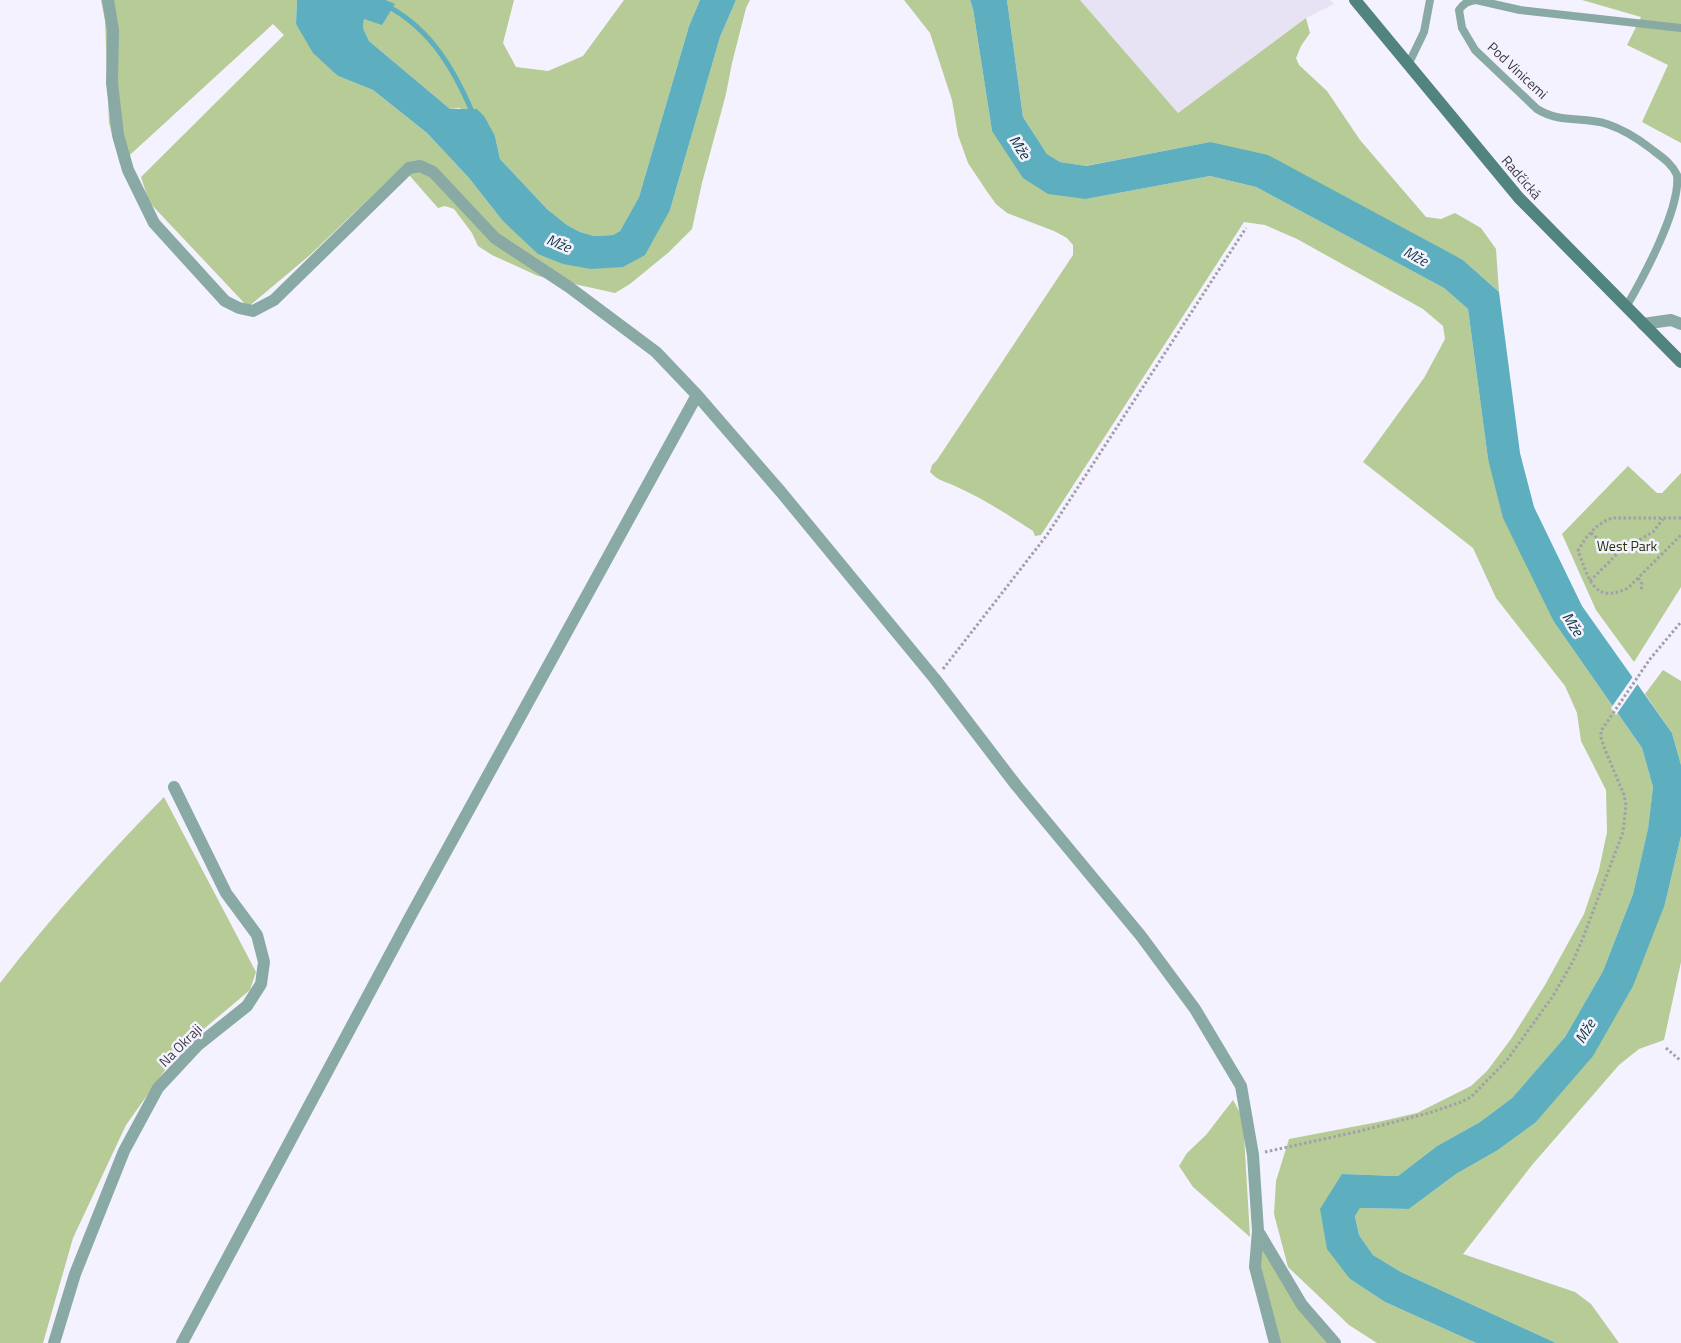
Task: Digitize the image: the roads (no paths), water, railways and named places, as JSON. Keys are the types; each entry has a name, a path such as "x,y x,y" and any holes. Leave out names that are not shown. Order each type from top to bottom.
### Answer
{"street":[{"path":"108,0 113,30 112,83 118,135 128,170 154,223 225,301 239,308 254,311 274,300 409,168 420,166 433,172 495,238 569,287 656,352 698,395 781,492 935,679 1016,785 1140,936 1195,1009 1241,1086 1253,1155 1258,1231 1255,1267 1274,1343"},
{"name":"Radčická","path":"1355,0 1519,198 1681,362"},
{"path":"1643,324 1672,320 1681,324"},
{"path":"182,1343 410,917 698,395"},
{"name":"Na Okraji","path":"54,1343 75,1274 124,1151 158,1088 198,1045 247,1006 260,984 264,962 257,935 226,893 174,787"},
{"path":"1258,1231 1302,1304 1335,1343"}],"lane":[{"path":"1408,65 1424,32 1430,0"},
{"name":"Pod Vinicemi","path":"1626,307 1662,246 1675,214 1680,193 1677,175 1668,161 1639,140 1615,126 1601,122 1561,119 1536,109 1475,50 1462,28 1460,10 1469,1 1476,0 1520,10 1681,28"}],"water":[{"name":"Mže","path":"297,0 386,0 395,4 382,25 364,19 363,28 369,41 450,109 477,109 484,116 495,136 500,159 547,209 567,225 580,232 594,236 613,235 620,231 639,197 689,26 700,0 736,0 720,37 670,210 645,255 623,267 591,269 563,264 538,254 502,220 469,178 427,133 373,90 338,76 313,53 296,24"},
{"name":"Mže","path":"970,0 1007,0 1023,117 1047,154 1060,162 1086,166 1210,142 1268,155 1463,260 1499,292 1520,453 1534,507 1582,606 1672,733 1681,765 1681,836 1665,904 1633,986 1593,1056 1535,1123 1498,1150 1456,1174 1409,1209 1360,1208 1355,1216 1359,1235 1373,1255 1401,1272 1556,1343 1476,1343 1385,1302 1350,1279 1327,1249 1320,1209 1342,1174 1398,1176 1437,1146 1480,1122 1512,1098 1565,1037 1603,971 1633,894 1648,829 1653,787 1642,748 1554,622 1503,518 1488,459 1468,309 1444,288 1256,187 1210,176 1086,199 1048,194 1023,178 992,131"}],"waterway":[{"path":"375,0 409,20 435,46 456,78 473,114"}],"park label":[{"name":"West Park","path":"1627,545"}]}
